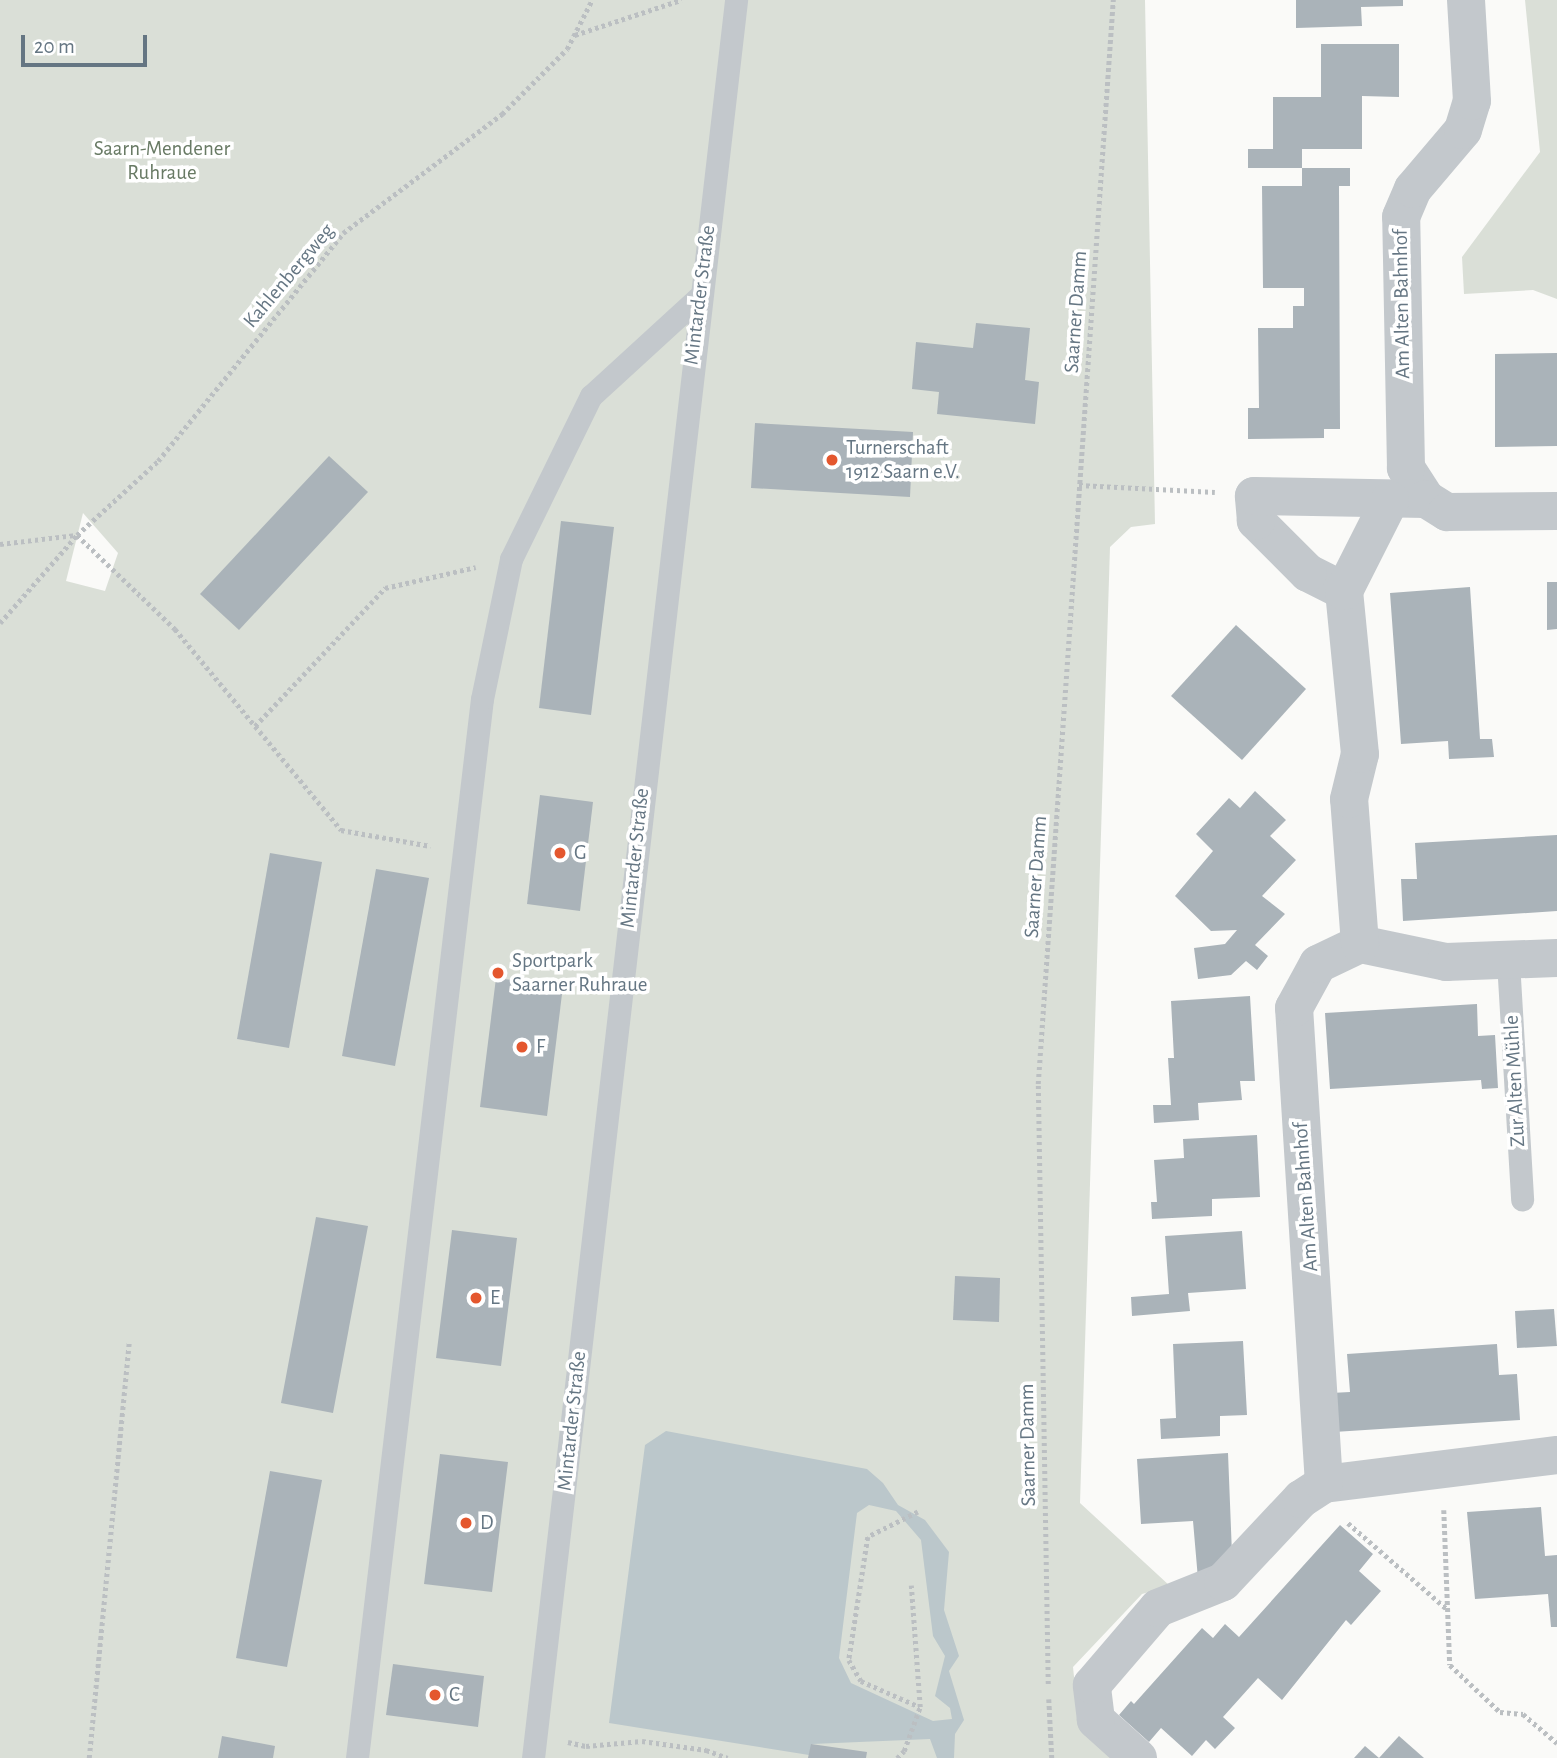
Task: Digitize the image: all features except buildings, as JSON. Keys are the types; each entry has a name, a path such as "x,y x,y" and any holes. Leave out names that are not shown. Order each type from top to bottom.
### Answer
{"street":[{"name":"Am Alten Bahnhof","path":"1408,500 1401,217 1413,189 1463,130 1472,101 1466,0"},
{"path":"1344,591 1308,573 1256,521 1254,496 1408,500 1447,512 1557,511"},
{"path":"1408,500 1344,591 1360,754 1349,799 1360,944 1447,962 1557,958"},
{"name":"Am Alten Bahnhof","path":"1324,1484 1294,1008 1318,964 1360,944"},
{"path":"1138,1758 1096,1720 1092,1685 1158,1608 1223,1582 1301,1499 1324,1484 1542,1457"}],"lane":[{"name":"Mintarder Straße","path":"533,1758 699,297 736,0"},
{"path":"357,1758 468,852 482,699 511,559 591,396 699,297"},
{"name":"Zur Alten Mühle","path":"1508,961 1522,1200"}],"path":[{"name":"Kahlenbergweg","path":"0,623 76,535 158,461 343,233 502,114 567,49 592,0"},
{"path":"574,35 681,0"},
{"name":"Saarner Damm","path":"1052,1758 1038,1084 1113,0"},
{"path":"1080,485 1254,496"},
{"path":"0,544 76,535 176,629 341,830 468,852"},
{"path":"255,726 385,588 511,559"},
{"path":"89,1758 129,1340"},
{"path":"1442,1471 1450,1665 1500,1712 1523,1714 1557,1743"},
{"path":"1324,1484 1339,1515 1447,1609"},
{"path":"919,1512 900,1523 879,1528 869,1537 849,1660 861,1681 920,1707"},
{"path":"897,1758 904,1751 920,1707 911,1585"},
{"path":"586,1746 642,1741 706,1750 728,1758"}],"green space":[{"name":"Sportpark Saarner Ruhraue","path":"0,0 1145,0 1155,524 1131,527 1110,547 1080,1503 1170,1586 1142,1594 1073,1667 1079,1725 1115,1758 0,1758","holes":["83,513 118,553 105,591 66,581"]},
{"path":"1525,0 1557,0 1557,299 1533,290 1464,294 1462,257 1540,152"}],"shaded area":[{"path":"666,1431 867,1469 883,1483 898,1505 925,1520 949,1552 944,1610 959,1656 949,1671 964,1720 955,1734 954,1758 937,1758 930,1739 812,1744 809,1755 609,1723 645,1445","holes":["869,1505 896,1511 921,1540 933,1636 945,1656 935,1696 950,1708 952,1719 933,1721 851,1683 839,1658 857,1513"]}],"place":[{"name":"Turnerschaft 1912 Saarn e.V.","path":"832,460"},
{"name":"G","path":"560,853"},
{"name":"Sportpark Saarner Ruhraue","path":"498,973"},
{"name":"F","path":"522,1047"},
{"name":"E","path":"476,1298"},
{"name":"D","path":"466,1523"},
{"name":"C","path":"435,1695"}],"park label":[{"name":"Saarn-Mendener Ruhraue","path":"162,161"}]}
